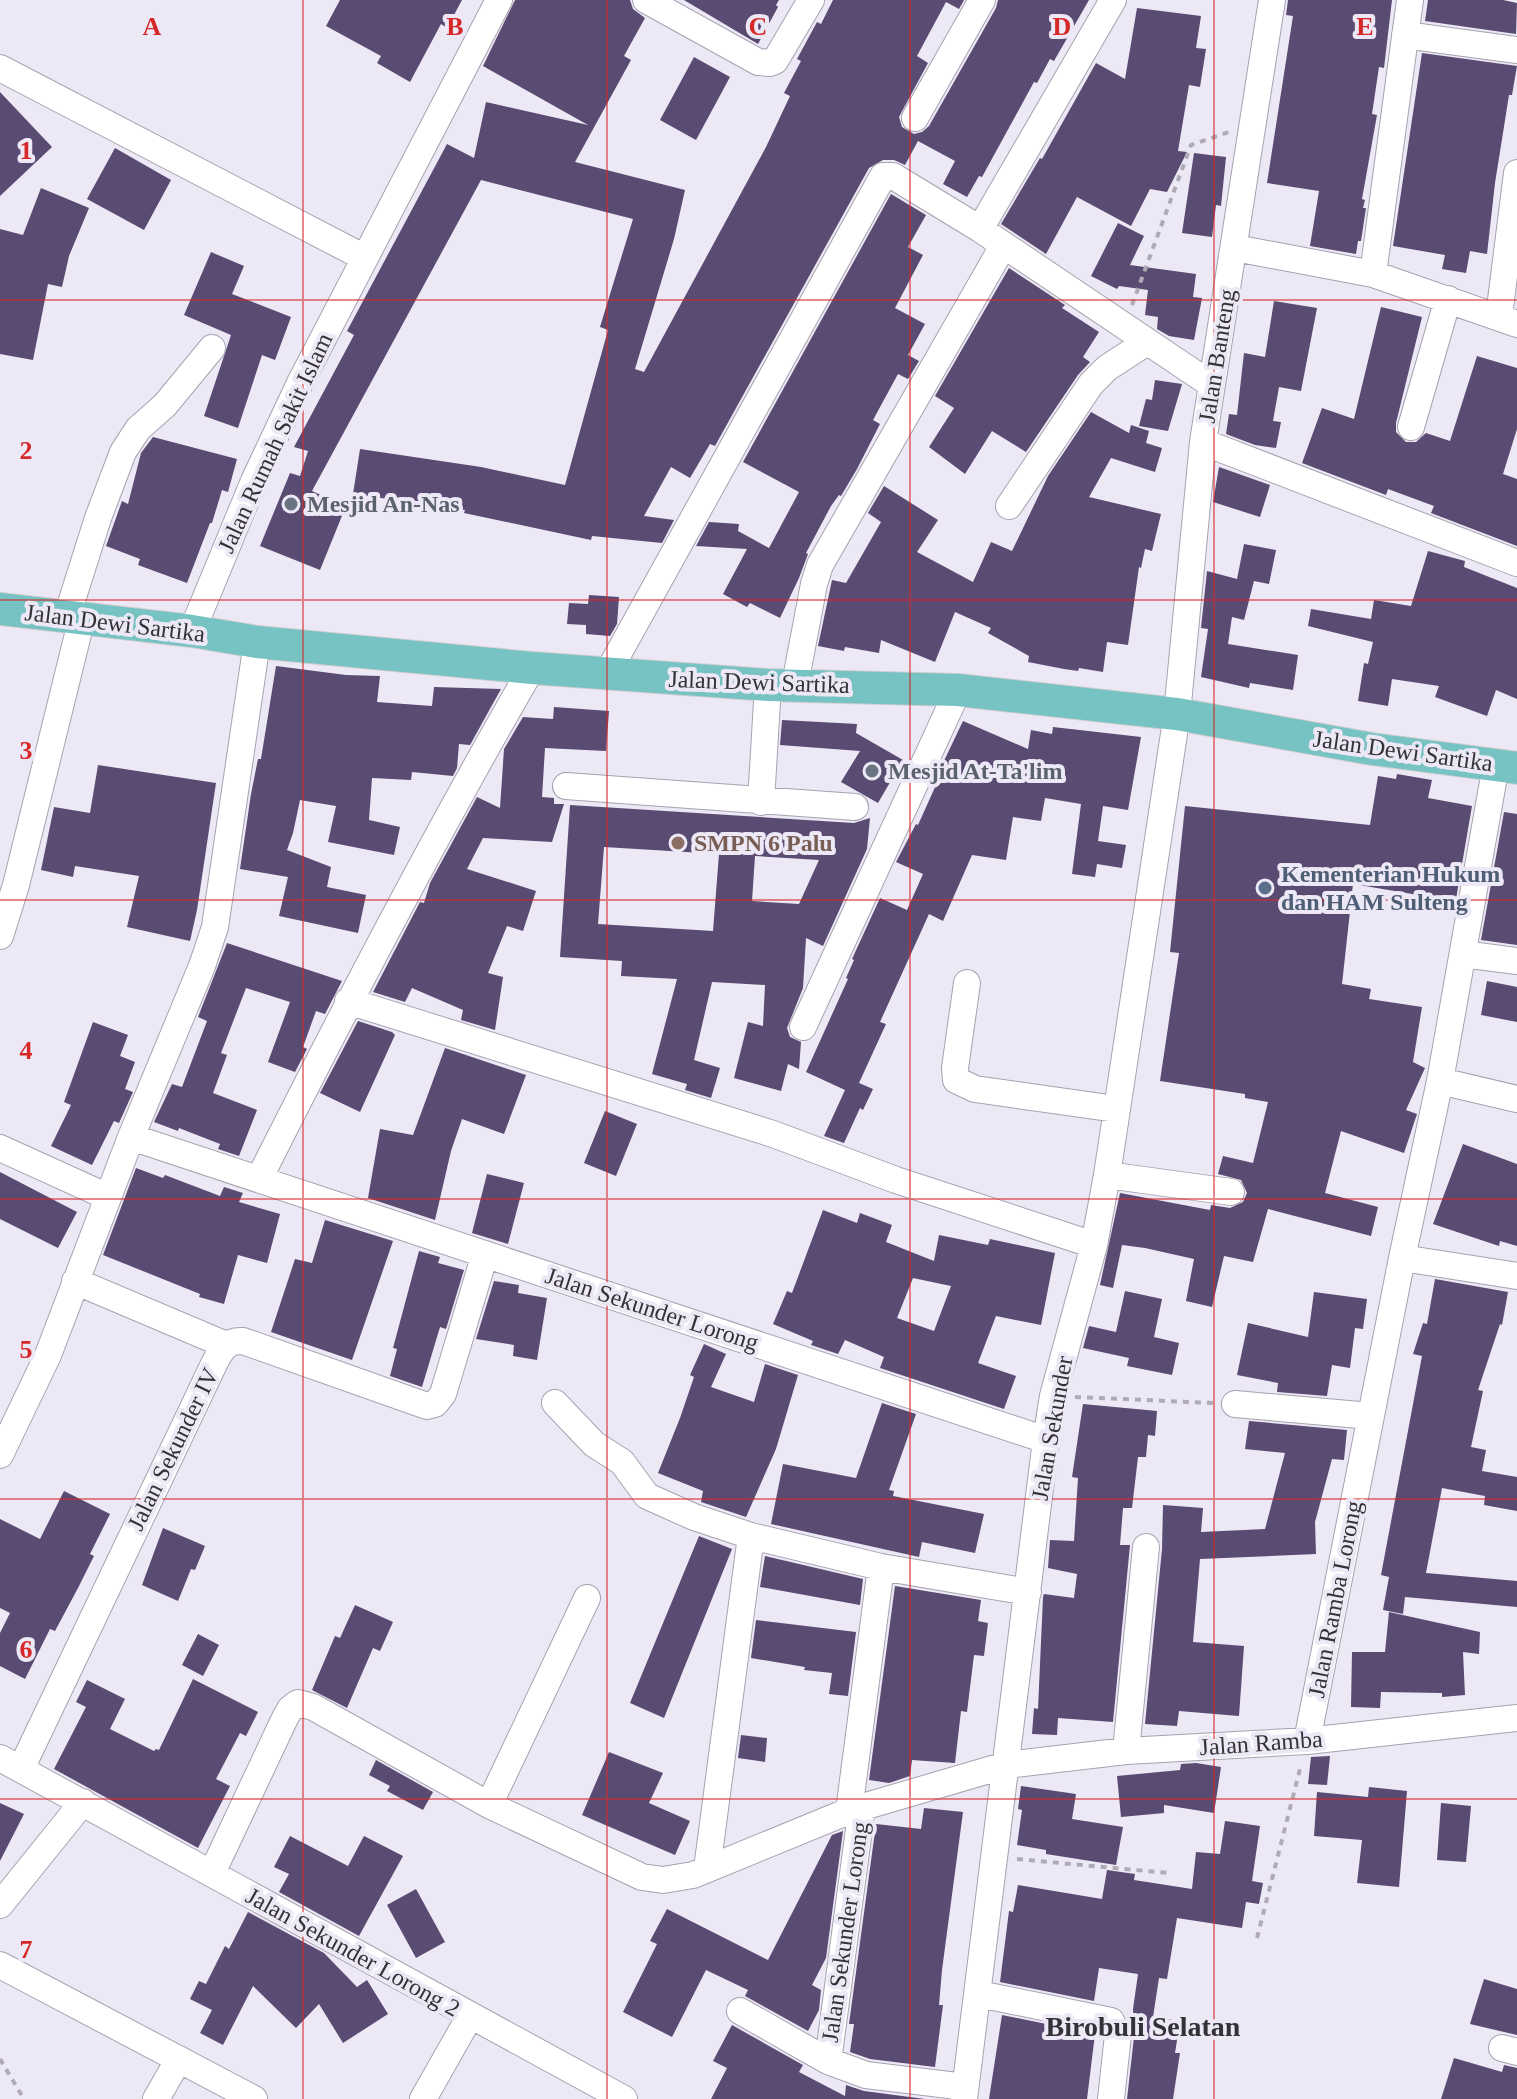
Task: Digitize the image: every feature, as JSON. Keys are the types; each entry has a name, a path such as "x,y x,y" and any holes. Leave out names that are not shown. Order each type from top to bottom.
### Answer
{"main road":[{"name":"Jalan Dewi Sartika","path":"0,609 192,631 257,642 532,668 782,684 958,690 1177,714 1372,749 1507,766"}],"street":[{"name":"Jalan Rumah Sakit Islam","path":"192,631 272,440 499,0"},
{"path":"646,0 758,62 775,61 811,0"},
{"path":"915,118 982,0"},
{"path":"980,229 1113,0"},
{"name":"Jalan Banteng","path":"1177,714 1203,442 1272,0"},
{"path":"1373,274 1410,0"},
{"path":"1405,35 1517,50"},
{"path":"0,68 365,258"},
{"path":"1235,248 1373,274 1508,320 1517,173"},
{"path":"607,674 883,176 893,176 980,229 1212,385"},
{"path":"761,802 782,684 820,565 1003,246"},
{"path":"1411,427 1448,299"},
{"path":"1009,506 1091,384 1107,368 1147,342"},
{"path":"0,936 16,885 98,518 123,452 138,429 165,405 212,348"},
{"path":"1203,442 1517,563"},
{"path":"0,1455 48,1355 215,927 257,642"},
{"path":"259,1179 348,1001 451,809 532,668"},
{"path":"803,1027 958,690"},
{"name":"Jalan Sekunder","path":"965,2093 1046,1440 1053,1396 1094,1245 1107,1175 1177,714"},
{"name":"Jalan Ramba Lorong","path":"1307,1741 1463,954 1507,766"},
{"path":"566,786 855,807"},
{"path":"1463,954 1517,961"},
{"path":"967,983 956,1080 975,1089 1116,1109"},
{"path":"348,1001 773,1134 896,1180 1094,1245"},
{"path":"1440,1081 1517,1099"},
{"name":"Jalan Sekunder Lorong","path":"131,1137 1046,1440"},
{"path":"0,1148 108,1197"},
{"path":"1107,1175 1231,1192"},
{"name":"Jalan Sekunder IV","path":"10,1763 226,1345 243,1341 427,1406 435,1404 443,1394 485,1254"},
{"path":"1402,1258 1517,1276"},
{"path":"75,1281 226,1345"},
{"path":"555,1403 594,1444 622,1462 647,1496 694,1517 751,1536 881,1567 1028,1592"},
{"path":"1235,1404 1371,1416"},
{"path":"707,1869 751,1536"},
{"path":"1126,1751 1146,1547"},
{"name":"Jalan Sekunder Lorong","path":"881,1567 828,2061 866,2075 965,2093"},
{"path":"489,1805 587,1598"},
{"name":"Jalan Sekunder Lorong","path":"212,1873 290,1709 301,1703 489,1805 642,1877 674,1880 855,1809 1006,1765"},
{"name":"Jalan Ramba","path":"1006,1765 1126,1751 1307,1741 1517,1718"},
{"name":"Jalan Sekunder Lorong 2","path":"10,1763 624,2099"},
{"path":"0,1905 83,1802"},
{"path":"0,1965 254,2099"},
{"path":"979,1994 1111,2021 1118,2035 1111,2099"},
{"path":"740,2011 828,2061"},
{"path":"423,2099 470,2016"},
{"path":"156,2099 179,2059"}],"path":[{"path":"1124,327 1191,145 1251,126"},
{"path":"1053,1396 1235,1404"},
{"path":"1257,1938 1307,1741"},
{"path":"995,1857 1168,1873"},
{"path":"0,2059 24,2099"}],"building":[{"path":"340,0 462,0 447,28 441,24 410,82 377,63 381,56 326,26"},
{"path":"515,0 630,0 633,9 645,18 624,56 631,60 575,162 685,190 674,239 635,369 644,372 766,147 790,96 784,93 801,61 797,59 833,0 964,0 959,9 946,2 917,56 928,63 899,117 902,127 914,134 929,126 998,0 1089,0 1054,61 1050,59 1037,83 1034,82 982,177 979,176 967,197 943,184 955,161 918,141 905,165 894,160 883,160 869,168 715,446 710,444 690,478 671,467 644,516 674,520 662,543 592,536 591,540 464,513 465,510 353,494 360,449 481,467 565,485 608,330 600,327 633,219 481,180 312,491 346,506 320,570 260,546 290,473 300,476 308,451 294,447 354,335 347,331 447,144 474,158 486,102 588,125 483,66"},
{"path":"684,0 779,0 758,44"},
{"path":"1288,0 1392,0 1384,68 1379,67 1372,114 1377,115 1362,199 1365,200 1363,208 1366,208 1356,254 1310,246 1319,191 1267,183 1293,16 1286,15"},
{"path":"1428,0 1503,0 1517,3 1516,34 1425,21"},
{"path":"1137,8 1201,16 1196,48 1206,49 1200,87 1189,85 1178,151 1187,152 1167,192 1150,189 1131,226 1077,197 1046,254 1001,224 1096,63 1125,79"},
{"path":"1422,53 1517,66 1512,95 1509,95 1487,254 1470,251 1466,273 1442,269 1445,255 1393,246"},
{"path":"694,57 730,77 696,140 660,120"},
{"path":"0,92 52,147 0,196"},
{"path":"115,148 171,180 144,230 87,199"},
{"path":"1194,153 1226,157 1221,206 1216,205 1212,237 1182,233"},
{"path":"41,188 89,208 69,256 62,287 48,284 33,360 0,354 0,229 23,235"},
{"path":"891,194 926,215 908,247 923,255 895,308 925,324 908,355 919,361 908,379 898,374 873,420 880,424 857,469 841,496 831,506 806,553 799,578 780,618 750,603 747,607 723,594 747,549 696,546 709,522 739,524 738,531 769,548 799,492 743,462"},
{"path":"1118,223 1144,236 1130,265 1196,274 1193,297 1202,298 1194,340 1169,336 1157,329 1158,317 1145,315 1148,290 1119,286 1117,289 1091,276"},
{"path":"211,252 244,266 232,294 291,317 275,360 262,355 238,428 204,416 231,335 184,315"},
{"path":"1009,268 1099,332 1083,357 1090,362 1026,452 992,431 965,474 929,447 954,408 935,396"},
{"path":"1274,301 1317,308 1301,391 1279,387 1273,421 1281,422 1276,448 1255,445 1226,434 1229,414 1237,415 1244,353 1265,357"},
{"path":"1381,307 1422,317 1396,423 1396,432 1406,442 1416,442 1426,433 1450,441 1477,356 1517,368 1517,429 1503,474 1517,479 1517,546 1431,513 1434,506 1388,489 1386,495 1302,463 1322,408 1354,419"},
{"path":"1155,380 1182,384 1168,431 1139,426 1146,399 1152,400"},
{"path":"1091,412 1129,433 1131,425 1149,431 1146,443 1162,448 1155,472 1111,458 1089,497 1161,514 1152,551 1145,549 1139,567 1128,645 1107,642 1103,672 1028,662 1029,656 988,633 991,628 955,612 935,662 881,640 879,653 818,646 832,580 846,583 881,522 868,513 884,486 938,520 917,552 973,582 991,542 1012,551 1048,476"},
{"path":"153,437 237,459 228,492 222,490 187,583 138,565 140,559 106,546 122,501 128,504 141,453"},
{"path":"1219,467 1270,485 1260,517 1213,502"},
{"path":"1244,544 1276,550 1269,584 1254,581 1244,620 1232,617 1228,644 1298,655 1293,690 1250,683 1249,688 1201,677 1208,629 1201,628 1207,571 1237,579"},
{"path":"1428,551 1465,561 1464,567 1517,588 1517,699 1496,690 1487,716 1435,697 1439,686 1392,679 1388,706 1358,701 1364,663 1368,664 1373,642 1308,626 1311,609 1371,619 1374,600 1411,606"},
{"path":"589,595 619,597 617,624 610,636 586,634 586,625 567,624 569,603 588,604"},
{"path":"276,666 380,676 377,702 432,706 434,687 501,689 470,745 459,744 457,768 453,776 412,772 411,780 372,778 369,820 400,827 394,855 328,842 336,806 300,800 287,850 331,867 327,887 366,895 358,933 279,916 288,877 240,869"},
{"path":"554,707 609,711 606,751 545,748 542,797 554,798 554,804 564,804 552,842 483,838 467,869 536,891 523,931 507,926 488,973 503,977 495,1030 461,1020 463,1010 412,988 405,1002 373,992 420,902 424,903 430,883 477,797 500,808 504,749 523,717 553,719"},
{"path":"782,720 857,724 856,733 903,760 878,803 841,782 860,751 780,745"},
{"path":"963,721 1028,749 1031,730 1052,734 1053,727 1141,737 1128,810 1103,806 1098,841 1126,845 1122,868 1097,864 1095,877 1072,874 1081,804 1045,798 1041,821 1013,817 1006,860 972,855 943,921 929,914 880,1022 886,1024 859,1083 873,1089 863,1110 860,1108 844,1143 824,1136 845,1090 806,1072 880,898 907,910 923,874 896,862 918,825 936,785 933,784"},
{"path":"98,765 216,783 190,941 127,927 139,876 75,866 73,877 41,870 54,807 90,813"},
{"path":"1397,774 1432,780 1428,798 1472,806 1455,905 1423,900 1424,896 1353,884 1342,984 1371,989 1369,999 1422,1007 1413,1062 1425,1068 1406,1110 1417,1114 1404,1153 1341,1131 1325,1193 1378,1207 1371,1236 1268,1209 1253,1262 1224,1256 1212,1307 1186,1301 1194,1259 1145,1248 1122,1245 1113,1288 1100,1285 1120,1193 1210,1210 1211,1205 1230,1208 1243,1202 1247,1193 1241,1180 1218,1174 1223,1156 1253,1163 1268,1102 1245,1098 1245,1094 1160,1081 1179,953 1170,952 1185,806 1370,825 1378,776 1396,779"},
{"path":"570,805 854,823 870,818 867,849 823,946 806,938 803,988 787,1028 790,1037 801,1042 799,1069 788,1064 781,1091 734,1078 748,1022 763,1026 765,985 712,982 694,1060 720,1068 711,1098 685,1090 687,1084 652,1074 677,979 621,976 622,961 560,957","holes":["604,847 719,854 713,931 598,924","755,856 819,860 799,904 752,901"]},
{"path":"1504,812 1517,814 1517,945 1481,940"},
{"path":"227,943 342,981 325,1014 316,1011 303,1047 307,1049 295,1072 268,1062 290,1002 246,988 221,1053 227,1055 213,1093 257,1110 239,1156 218,1149 220,1144 154,1122 172,1084 182,1087 207,1021 198,1017"},
{"path":"1487,981 1517,987 1517,1022 1481,1015"},
{"path":"358,1021 395,1035 360,1112 320,1093"},
{"path":"93,1022 128,1035 120,1056 135,1062 125,1089 133,1092 119,1123 114,1121 92,1165 51,1146 71,1105 64,1102"},
{"path":"445,1048 526,1075 504,1134 462,1119 435,1220 368,1198 380,1129 413,1135"},
{"path":"605,1111 637,1124 616,1176 584,1163"},
{"path":"1463,1144 1517,1164 1517,1246 1500,1241 1499,1246 1433,1224"},
{"path":"136,1168 163,1178 165,1175 220,1196 224,1187 243,1193 239,1202 280,1214 267,1263 238,1255 224,1304 199,1297 200,1294 103,1255"},
{"path":"0,1172 77,1212 58,1248 0,1219"},
{"path":"487,1174 524,1183 508,1244 472,1233"},
{"path":"823,1210 857,1223 860,1213 892,1225 886,1242 934,1261 939,1235 988,1245 990,1239 1055,1253 1041,1325 996,1316 978,1363 1016,1376 1004,1409 880,1368 884,1357 845,1340 838,1354 811,1345 813,1341 773,1324 787,1291 792,1293","holes":["913,1278 951,1286 934,1331 897,1318"]},
{"path":"325,1220 393,1241 352,1360 271,1332 295,1259 312,1263"},
{"path":"419,1251 440,1257 438,1263 464,1270 446,1329 440,1327 422,1387 390,1376 397,1349 393,1348"},
{"path":"1435,1279 1508,1292 1502,1325 1478,1390 1483,1391 1471,1447 1486,1450 1482,1471 1517,1477 1517,1511 1484,1505 1485,1496 1442,1488 1426,1573 1517,1581 1517,1607 1405,1597 1403,1614 1383,1610 1389,1577 1381,1575 1422,1356 1413,1354 1423,1323 1427,1324"},
{"path":"494,1281 519,1285 518,1293 547,1298 537,1360 513,1356 514,1345 476,1339"},
{"path":"1125,1291 1162,1299 1154,1337 1179,1343 1172,1375 1127,1366 1129,1358 1083,1348 1089,1326 1116,1332"},
{"path":"1314,1292 1367,1299 1363,1329 1355,1328 1350,1368 1332,1365 1327,1396 1277,1392 1278,1383 1237,1375 1248,1323 1308,1337"},
{"path":"704,1344 726,1354 711,1387 754,1402 765,1364 798,1375 776,1449 746,1517 701,1502 703,1491 658,1473 694,1377 690,1375"},
{"path":"882,1403 916,1414 889,1490 894,1491 893,1496 984,1514 975,1553 922,1542 919,1557 771,1524 783,1464 856,1478"},
{"path":"1083,1404 1157,1411 1155,1436 1148,1435 1146,1457 1138,1457 1132,1508 1123,1508 1120,1545 1130,1545 1113,1722 1058,1718 1057,1735 1032,1734 1034,1708 1038,1709 1043,1597 1044,1594 1074,1598 1077,1574 1048,1568 1050,1540 1074,1541 1078,1478 1072,1477"},
{"path":"1249,1421 1347,1430 1344,1460 1332,1459 1315,1522 1316,1554 1200,1559 1193,1642 1244,1646 1239,1716 1179,1711 1177,1726 1145,1724 1162,1549 1163,1505 1203,1508 1201,1532 1265,1529 1285,1453 1245,1449"},
{"path":"64,1491 110,1514 90,1554 94,1556 78,1588 55,1631 50,1629 25,1679 0,1666 0,1633 10,1613 0,1608 0,1519 40,1539"},
{"path":"163,1528 205,1546 195,1570 191,1569 178,1601 142,1585"},
{"path":"699,1536 732,1549 664,1718 630,1703"},
{"path":"765,1556 863,1579 860,1605 760,1587"},
{"path":"895,1586 981,1600 978,1621 988,1623 984,1656 974,1655 967,1712 961,1711 955,1763 912,1760 910,1776 889,1783 869,1780"},
{"path":"355,1605 393,1622 380,1651 373,1648 347,1708 312,1690 335,1636 340,1638"},
{"path":"1389,1612 1480,1632 1479,1654 1463,1652 1465,1695 1442,1697 1442,1693 1381,1692 1380,1708 1351,1707 1352,1652 1385,1652"},
{"path":"756,1620 856,1632 848,1696 829,1694 832,1673 751,1658"},
{"path":"198,1634 219,1645 203,1676 182,1665"},
{"path":"193,1679 258,1712 246,1736 240,1733 216,1779 230,1786 198,1848 54,1769 86,1707 76,1702 87,1680 125,1699 110,1729 154,1751 159,1750"},
{"path":"741,1735 767,1738 765,1762 738,1758"},
{"path":"609,1752 663,1773 649,1803 690,1821 675,1855 582,1815"},
{"path":"1330,1756 1327,1785 1308,1784 1311,1757"},
{"path":"376,1760 433,1792 423,1810 387,1791 390,1786 369,1775"},
{"path":"1181,1764 1221,1767 1214,1813 1164,1805 1164,1813 1121,1817 1117,1776 1180,1770"},
{"path":"1021,1786 1076,1794 1072,1819 1123,1827 1116,1865 1046,1854 1046,1850 1017,1845 1022,1810 1018,1809"},
{"path":"1369,1787 1407,1791 1399,1887 1357,1883 1362,1840 1314,1836 1317,1792 1368,1797"},
{"path":"0,1803 24,1814 0,1861"},
{"path":"1441,1803 1471,1806 1466,1862 1437,1860"},
{"path":"924,1808 963,1812 942,1970 939,2005 943,2005 935,2067 870,2059 850,2052 854,2024 849,2024 876,1824 921,1829"},
{"path":"1225,1821 1260,1826 1252,1881 1263,1883 1259,1904 1246,1902 1242,1928 1177,1918 1167,1979 1159,1978 1153,2017 1180,2021 1175,2053 1180,2053 1173,2099 1127,2099 1138,1974 1099,1968 1094,2001 1000,1982 1009,1911 1013,1912 1018,1885 1102,1899 1107,1870 1135,1874 1134,1880 1192,1889 1196,1852 1220,1854"},
{"path":"843,1831 826,1958 812,1985 821,1990 819,2010 808,2031 745,1996 748,1990 706,1970 672,2037 623,2012 657,1944 650,1941 667,1909 768,1960 832,1835"},
{"path":"290,1836 348,1866 364,1836 403,1856 359,1936 279,1892 289,1874 274,1867"},
{"path":"416,1889 445,1942 416,1958 387,1905"},
{"path":"248,1912 324,1953 357,1987 367,1980 388,2014 343,2043 319,2004 296,2028 253,1986 223,2045 200,2033 212,2010 190,1999 199,1981 206,1984 225,1946 229,1949"},
{"path":"1484,1979 1517,1989 1517,2035 1470,2024"},
{"path":"1002,2015 1095,2034 1087,2099 989,2099"},
{"path":"732,2025 803,2065 799,2072 845,2096 846,2085 864,2091 925,2099 711,2099 727,2068 713,2061"},
{"path":"1454,2058 1502,2072 1504,2065 1517,2068 1517,2099 1441,2099"}],"place":[{"name":"Mesjid An-Nas","path":"291,504"},
{"name":"Mesjid At-Ta'lim","path":"872,771"},
{"name":"SMPN 6 Palu","path":"678,843"},
{"name":"Kementerian Hukum dan HAM Sulteng","path":"1265,888"}],"district":[{"name":"Birobuli Selatan","path":"1143,2026"}]}
